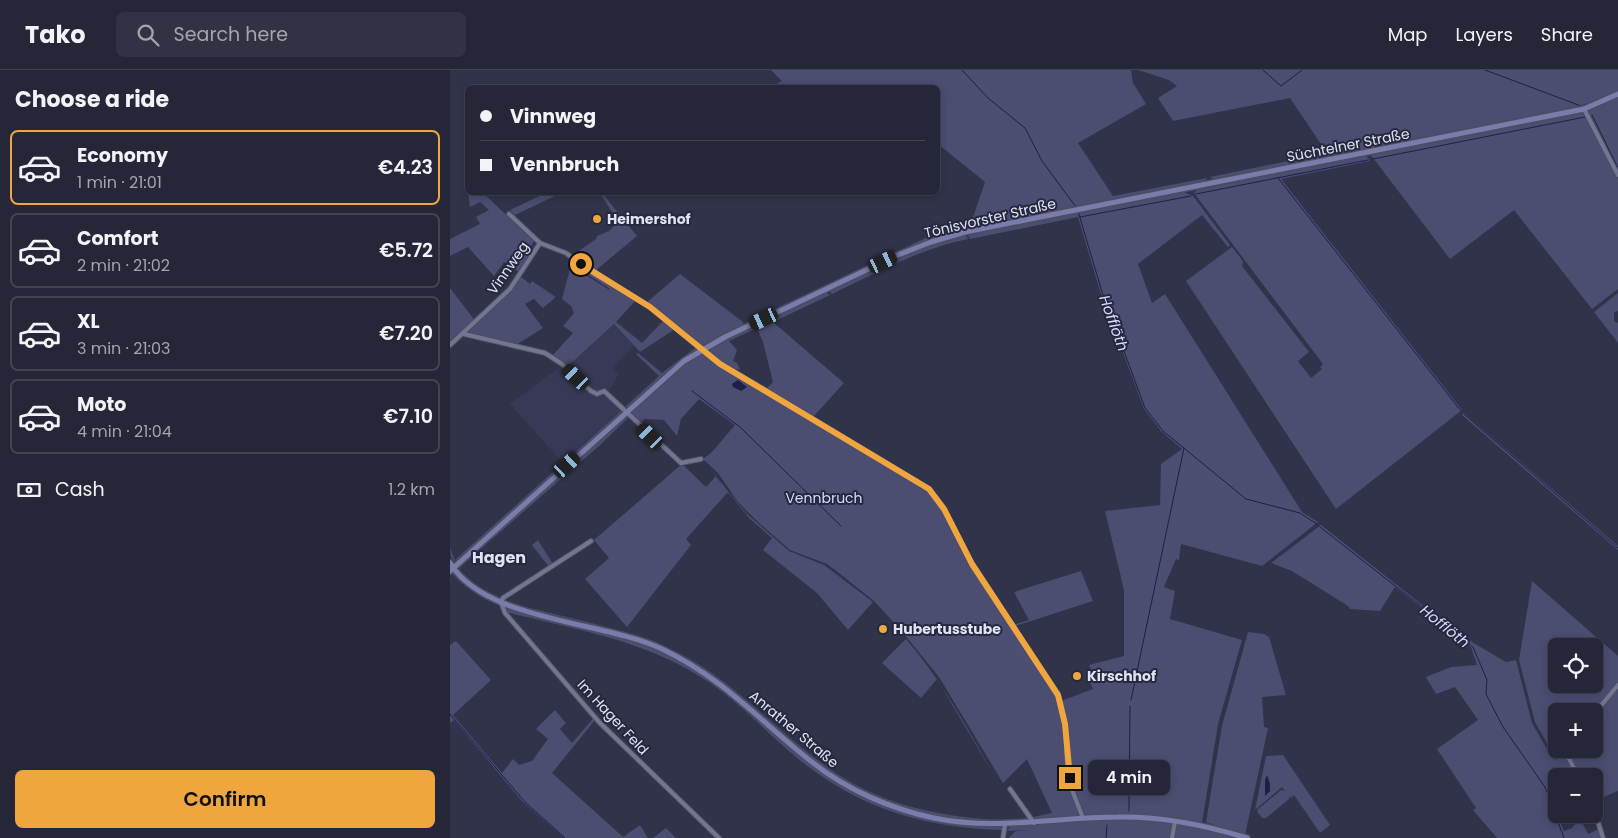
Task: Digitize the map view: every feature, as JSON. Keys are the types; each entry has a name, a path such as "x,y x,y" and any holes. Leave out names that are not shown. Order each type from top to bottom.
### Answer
{"main road":[{"name":"Süchtelner Straße","path":"1078,210 1584,109 1618,94"},
{"name":"Tönisvorster Straße","path":"451,567 684,361 703,348 916,247 959,234 1078,210"},
{"name":"Anrather Straße","path":"451,567 477,588 501,602 618,634 659,648 685,661 717,680 813,763 867,796 903,810 935,819 974,824 1004,824 1083,818 1146,817 1205,825 1247,838"}],"street":[{"path":"1584,109 1618,174"},
{"name":"Vinnweg","path":"509,214 540,243 566,253 592,273 650,307 703,348"},
{"name":"Vinnweg","path":"450,345 464,334 510,289 540,243"},
{"path":"464,334 552,356 591,391 598,394 604,391 681,463 701,459"},
{"path":"703,348 720,364 929,489 944,509 972,564 1058,695 1065,724 1067,766 1072,790 1083,818"},
{"path":"501,602 502,598 591,541"},
{"name":"Im Hager Feld","path":"501,602 505,612 598,722 719,838"},
{"path":"1603,703 1618,685"},
{"path":"1010,789 1034,822"},
{"path":"1172,838 1175,820"},
{"path":"1598,823 1603,838"},
{"path":"1002,838 1004,824"}],"shaded area":[{"path":"614,324 634,345 613,368 618,374 614,384 607,392 602,387 597,392 567,367"},
{"path":"562,365 590,392 603,393 622,410 562,462 510,404"},
{"path":"738,380 747,387 741,391 733,387 732,384"},
{"path":"1267,775 1270,791 1265,796 1265,780"}],"green space":[{"name":"Vennbruch","path":"771,70 1131,70 1133,83 1146,104 1078,143 1113,196 1207,178 1205,182 1079,212 1184,192 1193,196 1230,245 1228,247 1202,215 1138,264 1152,303 1165,294 1302,512 1318,522 1262,566 1181,544 1179,560 1176,559 1164,587 1175,591 1170,619 1242,640 1218,724 1202,823 1143,815 1089,816 1084,814 1081,808 1078,809 1079,813 1075,817 1037,820 1033,817 1052,813 1027,759 1003,783 939,677 874,601 827,564 790,550 738,502 718,473 703,459 712,452 735,425 699,399 681,419 677,436 664,420 644,419 641,425 632,416 631,411 679,367 703,352 721,366 928,489 942,509 961,546 1061,701 1093,689 1089,681 1094,678 1089,665 1124,656 1124,590 1105,511 1160,505 1161,464 1182,449 1161,431 1144,409 1100,291 1078,217 970,239 967,234 956,232 934,238 937,233 970,226 985,182 940,146 940,85 775,85 782,81"},
{"path":"1138,70 1618,70 1618,93 1591,105 1589,103 1585,107 1214,180 1210,177 1327,153 1290,98 1173,121 1158,98 1177,86 1169,80"},
{"path":"1618,97 1618,171 1588,111"},
{"path":"1582,113 1587,117 1618,177 1618,289 1592,309 1514,210 1450,259 1370,154"},
{"path":"1366,155 1370,161 1281,179 1462,410 1336,509 1186,281 1232,247 1243,261 1242,266 1309,352 1298,361 1311,378 1322,369 1320,367 1323,364 1194,193 1197,190"},
{"path":"468,195 485,195 534,241 529,250 532,253 519,272 504,262 494,276 468,247 450,256 450,239 480,224 476,217 489,210 480,202 470,207"},
{"path":"542,195 557,195 515,215 510,210"},
{"path":"601,195 604,195 637,236 595,271 573,255 596,239 597,236 609,231 618,222"},
{"path":"965,234 968,239 915,255 832,294 830,292 831,289 919,248"},
{"path":"932,235 928,240 746,323"},
{"path":"572,261 636,300 616,322 642,343 664,320 675,329 640,352 614,324 567,367 553,355 573,333 563,326 574,313 571,306 562,299"},
{"path":"680,274 743,322 744,326 702,346 646,303"},
{"path":"520,276 530,284 532,281 556,297 543,308 534,299 525,304 543,328 516,345 466,333 511,289"},
{"path":"450,288 476,322 450,344"},
{"path":"825,292 830,295 773,322 844,383 813,417 766,389 773,382 763,342 757,328 729,341 737,350 733,361 737,363 740,369 727,366 708,350 710,347"},
{"path":"1618,293 1618,311 1614,312 1614,321 1618,323 1618,343 1594,312"},
{"path":"698,346 698,349 676,364 627,408 624,408 659,376 636,354 638,353 662,373"},
{"path":"622,410 622,413 454,561 450,548 455,560"},
{"path":"1464,413 1618,546 1618,550 1462,415"},
{"path":"626,416 629,417 599,446 461,566 463,562"},
{"path":"682,464 706,487 716,476 746,513 789,551 824,565 873,602 848,630 817,593 763,550 772,538 749,518 728,492 686,539 691,545 627,627 585,579 609,558 594,540"},
{"path":"1321,525 1460,635 1506,662 1516,660 1532,723 1548,751 1548,758 1556,760 1558,758 1566,758 1571,768 1548,768 1548,823 1561,823 1564,831 1572,828 1576,823 1582,823 1588,834 1599,829 1602,838 1497,838 1473,810 1476,808 1437,749 1478,720 1455,687 1436,694 1426,677 1451,667 1477,665 1471,647 1395,587 1380,611 1350,609 1292,571 1271,563"},
{"path":"538,540 553,564 549,567 532,545"},
{"path":"1081,571 1093,601 1015,626 1013,623 1016,624 1029,620 1014,592"},
{"path":"1532,581 1597,638 1548,638 1548,693 1603,693 1603,643 1618,656 1618,684 1602,703 1548,703 1548,745 1535,722 1519,660"},
{"path":"505,601 597,624 643,638 665,647 686,657 724,682 809,754 863,789 901,804 941,814 983,819 980,822 928,813 904,807 858,788 815,762 730,689 688,660 645,640 600,626 507,604"},
{"path":"507,608 610,634 658,650 680,661 722,686 791,748 865,797 962,824 1000,826 1003,830 943,825 915,819 863,800 813,770 723,692 677,664 631,644 583,630 508,614"},
{"path":"1248,632 1264,634 1269,637 1286,695 1262,697 1264,727 1268,728 1245,835 1206,822 1222,726"},
{"path":"906,639 937,679 921,698 882,663"},
{"path":"456,641 491,680 453,715 502,773 513,759 519,765 532,761 548,739 536,729 555,710 566,723 560,729 572,743 592,720 592,717 595,720 552,773 623,837 640,825 648,838 564,838 522,801 454,720 450,723 450,645"},
{"path":"941,686 964,723 995,777"},
{"path":"1618,687 1618,791 1603,797 1603,768 1575,768 1570,758 1603,758 1603,705"},
{"path":"1283,755 1330,825 1320,833 1294,795 1291,798 1289,796 1289,799 1266,818 1262,818 1257,810 1281,790 1285,791 1282,787 1255,810 1266,756"},
{"path":"1096,819 1171,822 1172,829 1178,823 1241,838 1008,838 1016,831 1032,830 1006,831 1011,826"},
{"path":"666,828 676,838 653,838"}],"waterway":[{"name":"Hofflöth","path":"962,70 988,98 1025,128 1042,161 1076,207"},
{"path":"1263,70 1281,86 1302,70"},
{"path":"1485,70 1581,106 1586,104"},
{"path":"1592,115 1618,168"},
{"path":"1373,159 1585,117"},
{"path":"1196,194 1368,160"},
{"path":"1278,178 1461,411"},
{"path":"1080,217 1191,196"},
{"name":"Hofflöth","path":"1078,211 1102,292 1145,408 1163,431 1246,499 1300,513 1317,524"},
{"path":"576,268 609,289"},
{"path":"692,391 740,427 841,526"},
{"path":"1464,414 1618,548"},
{"path":"1131,700 1184,448"},
{"name":"Hofflöth","path":"1320,527 1473,647 1487,680 1486,694 1503,727 1545,787 1564,838"},
{"path":"1129,811 1130,706"},
{"path":"450,714 525,802 565,838"},
{"path":"1106,838 1107,825"}],"place":[{"name":"Heimershof","path":"597,219"},
{"name":"Hubertusstube","path":"883,629"},
{"name":"Kirschhof","path":"1077,676"}],"district":[{"name":"Hagen","path":"499,557"}],"route":[{"path":"581,264 592,273 650,307 720,364 929,489 944,509 972,564 1058,695 1065,724 1067,766 1070,778"}]}
